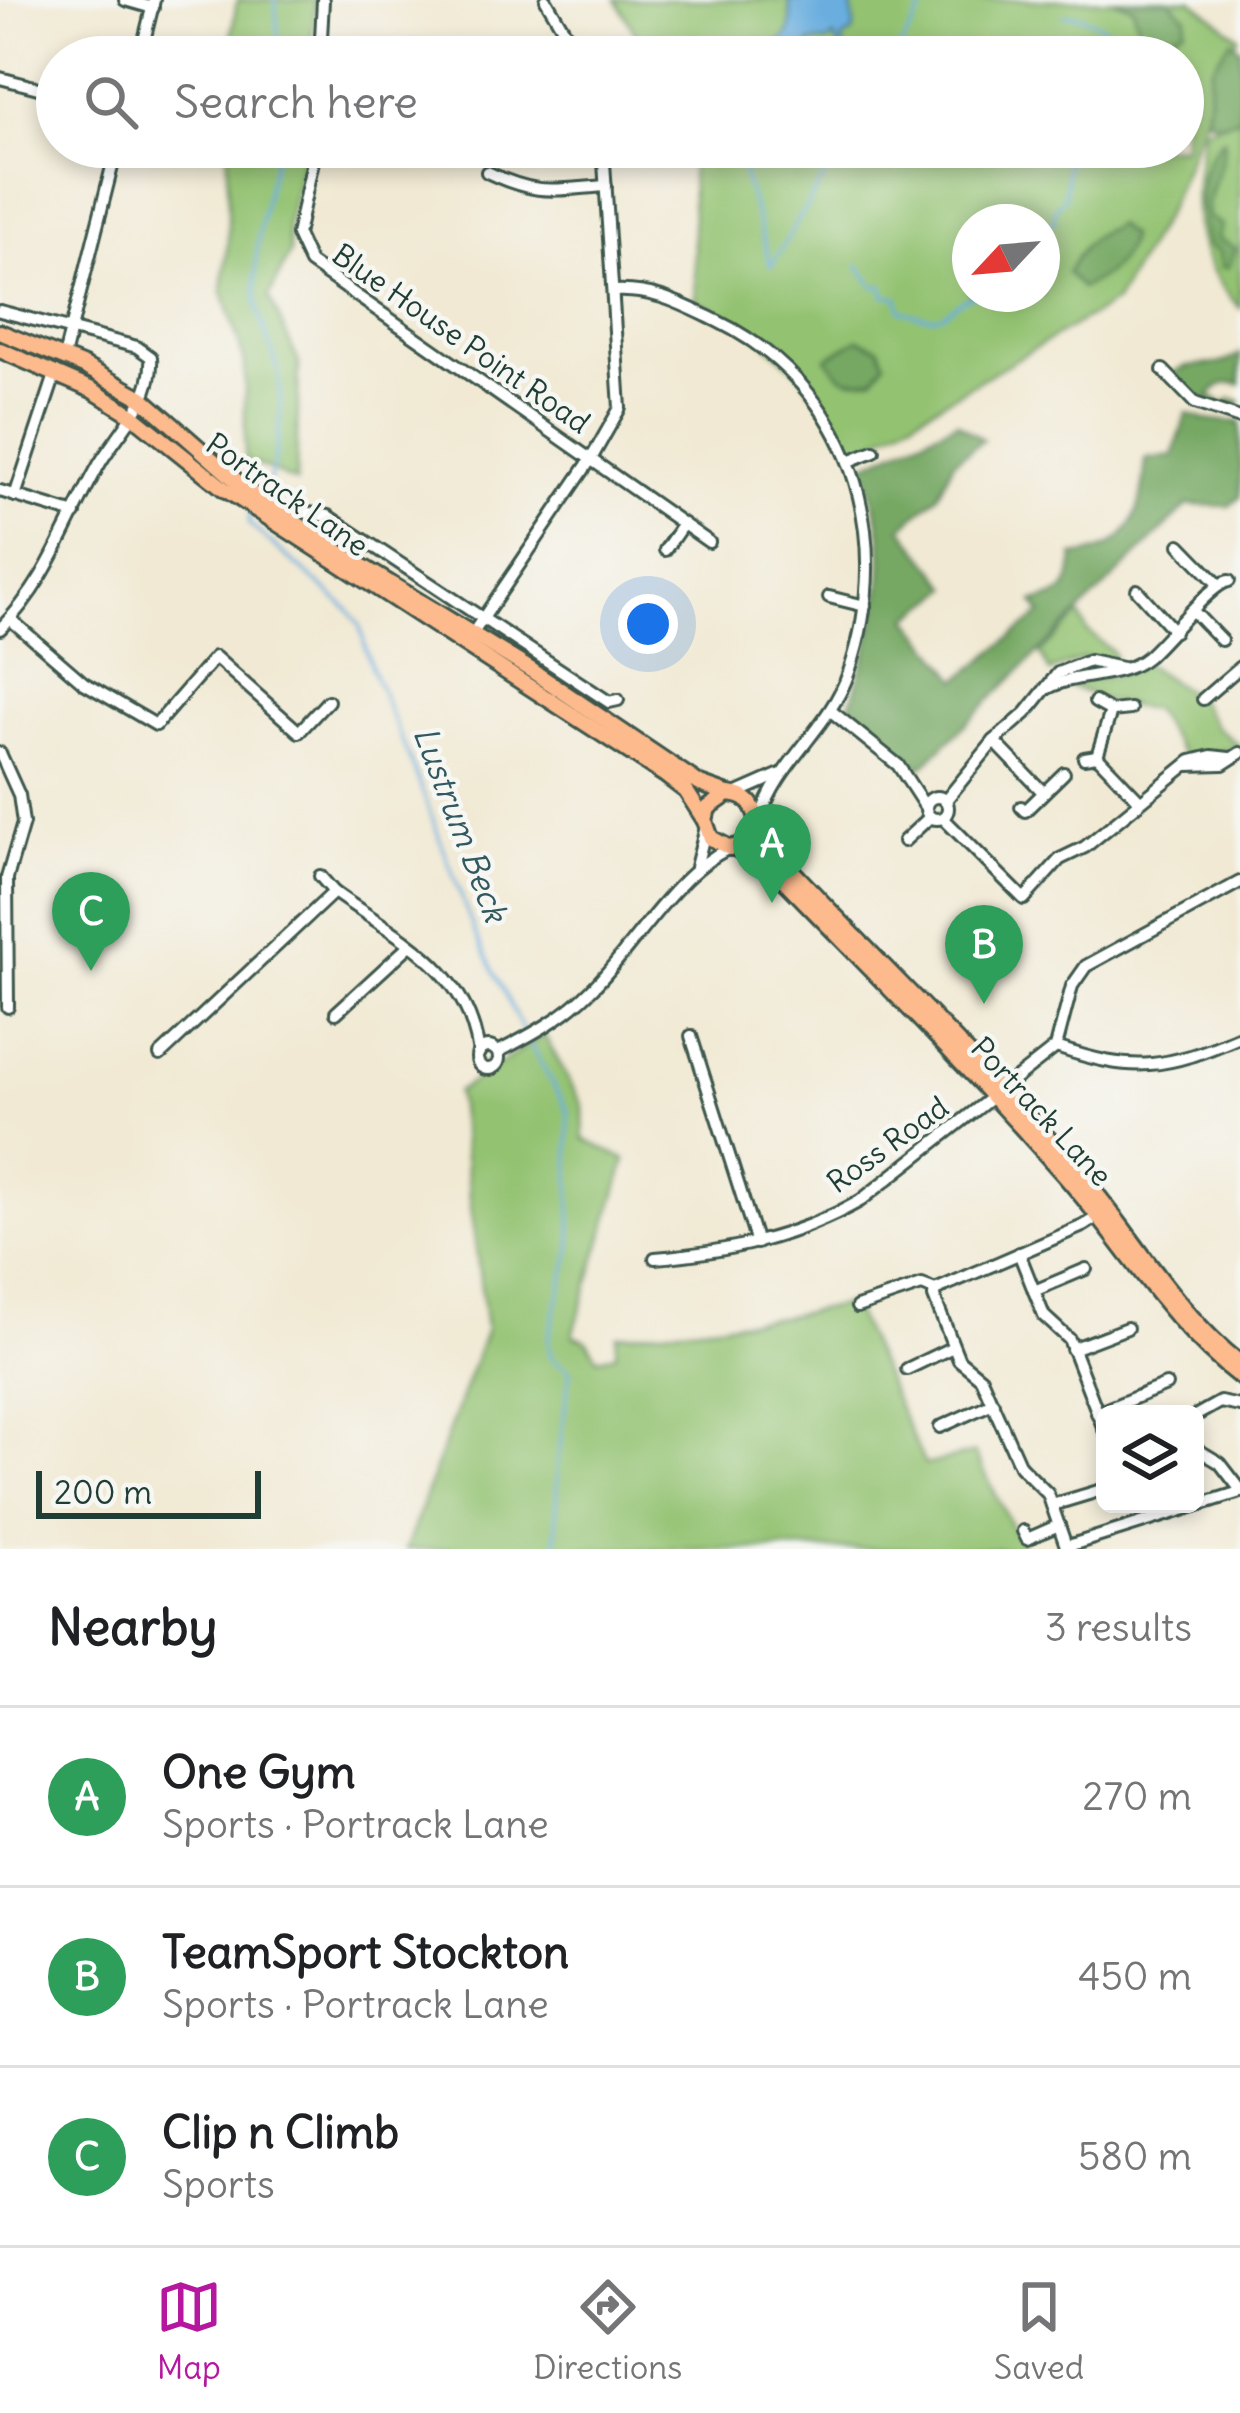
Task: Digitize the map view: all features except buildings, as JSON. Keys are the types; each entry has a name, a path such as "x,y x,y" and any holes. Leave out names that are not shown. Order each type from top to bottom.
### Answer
{"main road":[{"name":"Portrack Lane","path":"0,332 64,357 142,398 245,496"},
{"name":"Portrack Lane","path":"0,350 56,372 133,415 245,496 472,633 700,784 752,803 764,838 783,862 998,1093 1168,1309 1240,1377"},
{"name":"Portrack Lane","path":"267,508 686,791 711,838 779,874 1108,1207 1194,1322 1240,1363"},
{"path":"706,824 708,808 731,794"},
{"path":"733,848 749,843 760,821"}],"street":[{"path":"124,0 153,4 145,36"},
{"path":"321,36 322,0"},
{"path":"546,0 567,36"},
{"path":"0,78 36,87"},
{"path":"64,357 111,168"},
{"name":"Blue House Point Road","path":"311,168 297,235 310,263 710,542"},
{"path":"503,179 508,168"},
{"path":"472,633 620,408 605,168"},
{"path":"487,172 522,189 606,186"},
{"path":"614,291 637,290 676,299 755,340 817,403 849,461 864,505 865,606 849,671 831,711 770,788 760,821"},
{"path":"0,311 144,350 151,357 152,372 133,415 98,466 40,583 0,629"},
{"path":"1163,370 1195,403 1240,418"},
{"path":"15,496 56,372"},
{"path":"849,461 874,451"},
{"path":"0,491 75,514"},
{"name":"Portrack Lane","path":"267,508 328,516 598,687 613,703 619,700"},
{"path":"665,550 683,524"},
{"path":"1200,544 1185,550 1229,584"},
{"path":"933,814 940,798 1045,690 1071,678 1143,661 1229,584 1240,567"},
{"path":"1158,588 1141,595 1174,631"},
{"path":"829,597 865,606"},
{"path":"1194,612 1222,639"},
{"path":"10,619 84,683 156,725 215,657 299,732 328,701"},
{"path":"1202,699 1240,667"},
{"path":"1094,702 1111,710 1130,709"},
{"path":"1111,710 1090,757 1139,800"},
{"path":"831,711 884,751 933,814 1024,899 1060,859 1085,847 1188,765 1223,764 1234,756"},
{"path":"994,742 1042,791"},
{"path":"0,753 23,810 7,878 8,1007"},
{"path":"731,794 781,773"},
{"path":"1021,807 1025,812 1064,773"},
{"path":"904,841 933,814 949,808 914,784"},
{"path":"695,871 706,824"},
{"path":"479,1053 534,1033 586,995 695,871 733,848"},
{"path":"320,876 334,892 449,976 475,1026 495,1050 496,1065 488,1068 479,1063 475,1026"},
{"path":"1240,882 1086,966 1072,986 1056,1047 1108,1063 1155,1066 1193,1057 1240,1037"},
{"path":"160,1054 334,892"},
{"path":"336,1013 409,946"},
{"path":"691,1036 757,1243"},
{"name":"Ross Road","path":"655,1258 727,1252 860,1201 1056,1047"},
{"path":"857,1307 922,1285 935,1290 1099,1216"},
{"path":"1019,1253 1047,1320 1064,1330 1096,1410"},
{"path":"1034,1292 1086,1269"},
{"path":"935,1290 953,1347 962,1364 981,1378 1021,1466 1042,1484 1067,1548 1240,1490 1220,1463 1204,1453"},
{"path":"1072,1349 1127,1328"},
{"path":"907,1369 953,1347"},
{"path":"1117,1405 1167,1385"},
{"path":"940,1427 993,1402"},
{"path":"1204,1411 1220,1402 1237,1404"},
{"path":"1052,1505 1096,1492"},
{"path":"1023,1531 1027,1539 1059,1525"}],"green space":[{"path":"237,0 315,0 312,36 231,36"},
{"path":"616,0 1192,0 1238,36 1204,120 1204,36 637,36"},
{"path":"1113,0 1169,0 1187,17 1185,28 1174,36 1146,36 1133,7"},
{"path":"1231,40 1240,48 1240,118 1220,123 1206,119 1211,68"},
{"path":"1240,118 1240,308 1210,267 1197,224 1204,128"},
{"path":"1223,139 1208,217 1221,225 1218,239 1236,248 1229,267 1222,267 1218,252 1207,245 1200,203 1202,176"},
{"path":"228,168 301,168 287,226 290,253 269,297 299,363 296,482 245,459 245,363 222,289 228,243"},
{"path":"691,168 1185,168 1168,209 1115,302 854,453 801,375 747,326 696,300"},
{"path":"1116,225 1129,236 1124,253 1105,274 1081,288 1067,273 1086,244"},
{"path":"858,339 880,348 885,362 874,378 846,378 827,358"},
{"path":"1240,354 1240,384 1223,384 1210,396 1224,404 1230,399 1240,401 1236,410 1208,403 1170,374 1190,366 1222,363"},
{"path":"1187,413 1205,420 1240,422 1240,497 1229,506 1188,505 921,768 850,705 875,618 882,574 880,529 864,465 957,422 983,440 954,461 938,495 902,528 950,588 909,618 958,680 1041,614 1034,602 1066,589 1074,556 1110,546 1122,537 1137,511 1146,459 1173,456"},
{"path":"1079,615 1087,631 1113,652 1115,661 1086,657 1050,672 1040,653"},
{"path":"1145,664 1197,698 1216,727 1240,746 1185,759 1153,710 1107,701 1067,685 1131,672"},
{"path":"544,1035 583,1106 584,1139 626,1160 573,1335 586,1340 598,1358 616,1354 617,1335 782,1317 851,1303 925,1465 975,1453 1023,1549 406,1549 486,1329 457,1092"}],"water":[{"path":"789,0 853,0 853,33 848,36 786,36 791,20"}],"waterway":[{"name":"Lustrum Beck","path":"275,0 278,36"},
{"path":"907,36 928,0"},
{"path":"1064,15 1089,19 1116,36"},
{"name":"Lustrum Beck","path":"262,495 275,458 280,397 276,363 258,307 256,276 272,168"},
{"path":"742,168 771,266 829,168"},
{"path":"1059,204 1065,197 1066,168"},
{"path":"858,265 875,287 883,286 884,295 898,297 901,310 930,317 952,307"},
{"name":"Lustrum Beck","path":"250,513 249,524 349,610 359,624 371,667 474,931 524,1033"},
{"name":"Lustrum Beck","path":"528,1041 568,1111 572,1245 548,1340 551,1357 570,1371 557,1467 556,1549"}],"place":[{"name":"One Gym","path":"772,903"},
{"name":"Clip n Climb","path":"91,971"},
{"name":"TeamSport Stockton","path":"984,1004"}]}
